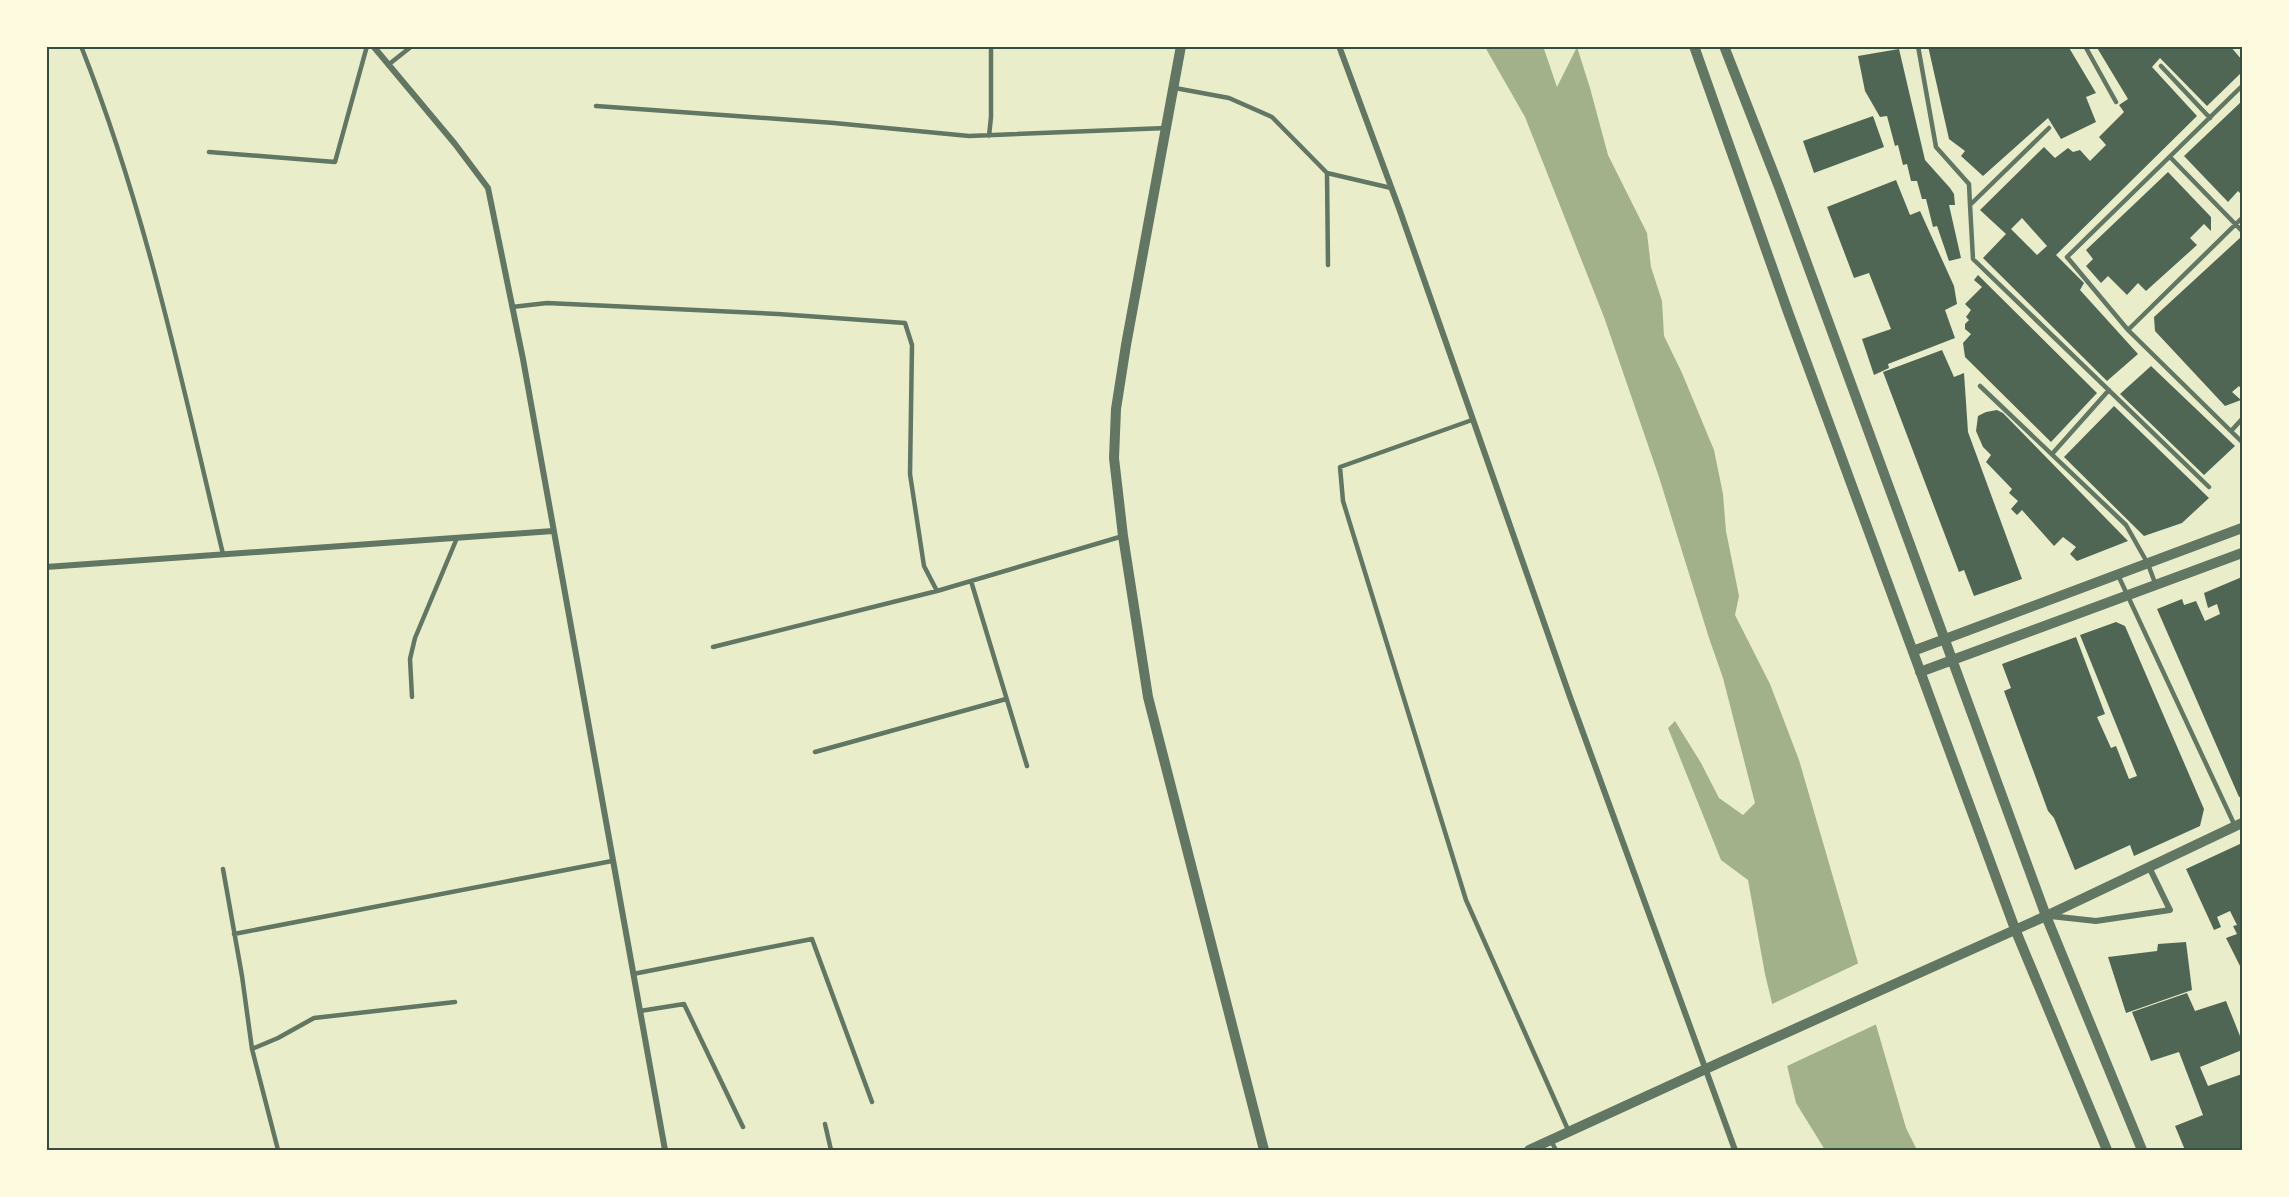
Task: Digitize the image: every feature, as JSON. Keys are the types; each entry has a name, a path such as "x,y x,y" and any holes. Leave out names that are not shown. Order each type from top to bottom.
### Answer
{"street":[{"path":"373,46 455,144 488,188 523,359 665,1150"},
{"path":"1181,46 1126,345 1116,409 1114,458 1123,536 1148,698 1264,1150"},
{"path":"1339,46 1420,268 1570,697 1735,1150"},
{"path":"1694,46 1788,312 2015,929 2107,1150"},
{"path":"1724,46 1779,187 2046,916 2142,1150"},
{"path":"1913,651 2242,528"},
{"path":"46,567 553,531"},
{"path":"1920,672 2242,553"},
{"path":"1528,1150 1553,1146 1569,1132 1739,1053 2046,916 2239,824"},
{"path":"2046,916 2096,921 2170,910 2149,867"}],"lane":[{"path":"81,46 106,110 156,274 223,554"},
{"path":"209,152 335,162 367,46"},
{"path":"388,65 412,46"},
{"path":"989,136 992,117 991,46"},
{"path":"1918,46 1936,147 1969,184 1973,259 2208,487"},
{"path":"2085,46 2116,102"},
{"path":"2161,66 2210,118"},
{"path":"2242,86 2067,257 2128,330 2242,442"},
{"path":"1175,87 1228,98 1272,117 1327,173 1391,188"},
{"path":"596,106 834,123 969,136 1166,128"},
{"path":"1970,205 2049,128"},
{"path":"2170,157 2242,231"},
{"path":"1327,173 1328,265"},
{"path":"2128,330 2242,218"},
{"path":"512,307 558,303 905,323 912,345 910,474 924,566 937,591"},
{"path":"1980,386 2126,525 2148,564 2156,586"},
{"path":"2052,454 2109,390"},
{"path":"2232,430 2242,419"},
{"path":"1472,420 1340,467 1343,501 1466,900 1569,1132"},
{"path":"713,647 937,591 1123,536"},
{"path":"412,698 410,659 415,638 457,538"},
{"path":"2118,575 2239,824"},
{"path":"971,581 1027,766"},
{"path":"816,752 1006,699"},
{"path":"234,934 612,861"},
{"path":"223,869 252,1049 278,1150"},
{"path":"633,974 812,939 872,1102"},
{"path":"252,1049 314,1018 455,1002"},
{"path":"640,1011 684,1004 743,1127"},
{"path":"825,1124 831,1150"}],"shaded area":[{"path":"1485,47 1545,47 1557,87 1577,47 1608,155 1647,233 1651,267 1662,301 1664,336 1714,450 1723,494 1726,531 1739,596 1735,615 1770,684 1799,760 1906,1128 1917,1150 1825,1150 1796,1103 1765,974 1748,880 1721,860 1668,728 1675,721 1719,798 1743,815 1755,803 1723,678 1659,477 1604,317 1525,117"}],"pier":[{"path":"1861,962 1879,1023 1785,1067 1770,1005"}],"building":[{"path":"1928,46 2068,46 2096,93 2086,97 2096,122 2061,139 2048,118 1983,176 1961,156 1965,151 1949,139"},
{"path":"2096,46 2230,46 2242,60 2242,72 2207,106 2160,58 2152,67 2197,116 2056,255 2084,283 2080,290 2138,354 2107,381 1983,258 2006,234 1980,210 2044,147 2055,158 2068,148 2073,152 2080,150 2090,161 2106,145 2099,137 2124,112 2119,105 2128,99","holes":["2022,218 2047,246 2037,255 2011,229"]},
{"path":"1899,49 1925,160 1954,194 1955,205 1949,205 1961,258 1949,261 1937,226 1933,227 1926,199 1922,199 1917,181 1911,181 1907,164 1903,165 1887,116 1880,117 1865,91 1858,56"},
{"path":"2242,101 2242,193 2238,191 2228,202 2184,156"},
{"path":"1873,116 1884,147 1814,173 1803,141"},
{"path":"2168,172 2211,217 2211,231 2204,224 2190,238 2197,245 2146,291 2138,283 2127,295 2108,276 2101,283 2086,266 2093,259 2086,250"},
{"path":"1896,180 1910,215 1920,211 1954,286 1957,304 1945,310 1955,338 1888,364 1889,368 1874,375 1862,339 1891,329 1869,273 1854,278 1827,207"},
{"path":"2241,237 2242,390 2239,386 2232,392 2241,400 2225,406 2155,331 2154,317"},
{"path":"1978,275 2097,393 2051,442 1965,357 1963,343 1971,334 1965,329 1965,324 1969,320 1966,317 1971,310 1965,304 1982,287 1974,280"},
{"path":"1942,350 1954,377 1964,373 1968,432 2022,579 1974,596 1964,570 1959,572 1883,372"},
{"path":"2151,366 2235,446 2204,475 2120,394"},
{"path":"2114,406 2209,498 2182,523 2144,536 2064,457"},
{"path":"1997,410 2003,413 2128,541 2077,561 2070,554 2076,547 2063,537 2054,546 2022,510 2017,515 2011,509 2018,501 2009,493 2012,489 1986,462 1991,455 1983,447 1976,431 1978,416"},
{"path":"2242,577 2242,797 2239,797 2157,609 2182,599 2184,605 2196,601 2205,621 2220,614 2217,604 2208,608 2204,593"},
{"path":"2116,622 2125,626 2204,809 2200,826 2134,856 2130,845 2075,870 2054,818 2048,811 2004,691 2011,688 2002,664 2076,637 2105,714 2097,717 2111,748 2116,746 2129,779 2137,776 2080,635"},
{"path":"2242,843 2242,970 2226,938 2237,934 2233,926 2237,925 2230,911 2217,917 2221,927 2214,930 2186,869"},
{"path":"2186,942 2192,990 2126,1013 2108,957 2157,951 2158,944"},
{"path":"2187,993 2195,1011 2226,1001 2242,1041 2242,1050 2200,1067 2208,1086 2242,1074 2242,1131 2240,1132 2242,1150 2185,1150 2175,1126 2203,1115 2179,1052 2151,1061 2132,1012"}]}
